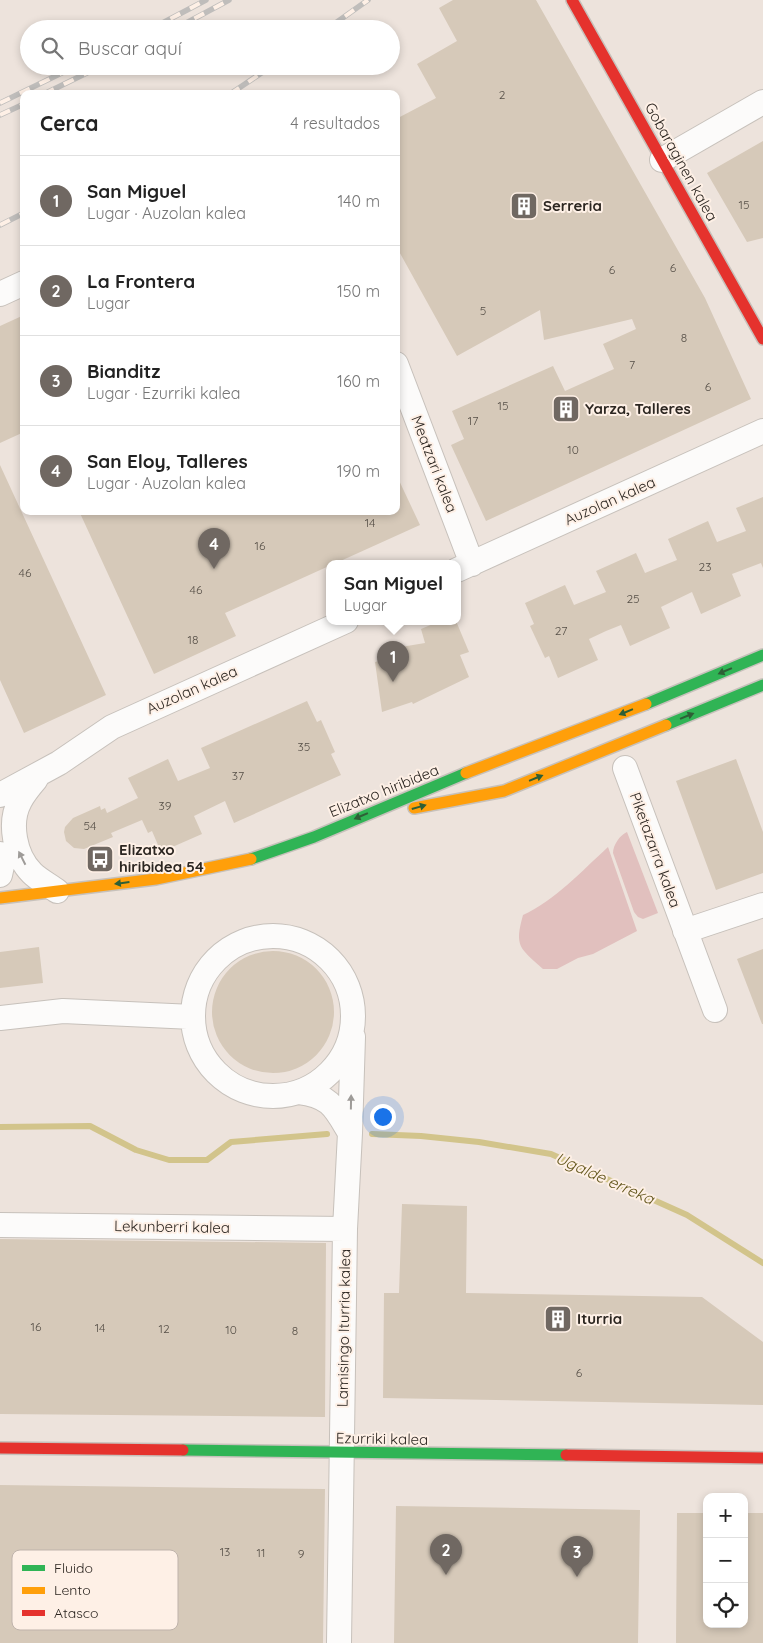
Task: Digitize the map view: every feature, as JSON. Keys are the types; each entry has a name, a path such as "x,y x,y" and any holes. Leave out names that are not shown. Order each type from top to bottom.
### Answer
{"main road":[{"name":"Gobaraginen kalea","path":"575,1 763,339"},
{"name":"Elizatxo hiribidea","path":"0,898 179,875 250,859 286,847 421,791 570,734 763,655"},
{"name":"Elizatxo hiribidea","path":"235,874 290,858 340,836 425,805 477,798 504,791 763,685"},
{"path":"0,909 172,888"},
{"name":"Ezurriki kalea","path":"0,1448 763,1458"}],"street":[{"path":"662,160 763,102"},
{"path":"0,294 20,285"},
{"name":"Meatzari kalea","path":"400,376 464,567"},
{"name":"Auzolan kalea","path":"464,567 763,432"},
{"name":"Auzolan kalea","path":"0,797 112,727 337,625"},
{"name":"Piketazarra kalea","path":"625,768 715,1010"},
{"name":"Auzolan kalea","path":"14,821 19,802 27,789 44,771"},
{"name":"Auzolan kalea","path":"0,797 9,800 12,808 16,843 25,865 33,874 57,891"},
{"path":"0,854 2,866 0,875"},
{"path":"685,931 763,905"},
{"path":"265,935 293,938 309,943 332,960 347,984 354,1021 353,1036 328,1075 299,1092 276,1097 254,1095 228,1084 208,1064 192,1026 193,998 210,964 232,946 265,935"},
{"path":"3,1019 63,1011 193,1017"},
{"name":"Lamisingo Iturria kalea","path":"339,1643 345,1229 353,1036"},
{"path":"299,1092 325,1098 336,1109 350,1133"},
{"name":"Lekunberri kalea","path":"0,1225 345,1229"}],"shaded area":[{"path":"627,832 658,913 643,919 634,912 613,853 617,841"},
{"path":"608,847 637,931 593,954 578,958 557,969 543,969 524,951 519,941 523,915 546,902"}],"building":[{"name":"Serreria","path":"453,0 536,0 705,298 751,399 486,521 451,445 464,439 452,411 553,366 565,391 614,369 603,344 636,329 632,319 544,340 540,310 457,356 400,253 400,117 436,98 417,64 457,41 439,8"},
{"path":"763,141 763,238 747,242 707,173"},
{"path":"20,317 20,434 0,443 0,326"},
{"path":"0,465 20,508 20,515 23,515 106,695 24,733 0,680"},
{"path":"400,482 420,525 343,560 326,560 326,567 225,613 236,636 154,674 81,515 400,515"},
{"path":"763,497 763,568 761,563 732,574 741,596 701,614 692,592 661,607 670,628 630,646 621,625 606,631 589,639 598,660 558,678 549,656 545,658 530,626 534,624 525,603 565,585 574,605 606,592 596,571 636,553 645,573 677,560 668,539 708,521 717,542 746,531 736,508"},
{"path":"430,625 458,625 469,652 460,655 469,677 413,704 412,702 382,712 375,662 403,655 401,647 425,643 421,629"},
{"path":"307,701 317,722 321,720 335,752 331,754 341,775 234,823 225,801 194,816 202,834 161,852 152,831 148,833 142,820 111,833 113,837 84,849 74,848 66,841 65,827 73,818 100,806 101,810 105,808 107,813 138,798 128,778 168,759 178,781 210,768 201,748"},
{"path":"736,759 763,832 763,873 716,890 676,781"},
{"path":"39,947 43,983 0,988 0,952"},
{"path":"763,949 763,1024 762,1024 737,959"},
{"path":"273,951 285,952 296,956 307,961 316,969 324,978 329,989 333,1000 333,1024 329,1035 324,1046 316,1055 307,1063 296,1068 285,1072 273,1073 261,1072 250,1068 239,1063 230,1055 222,1046 217,1035 213,1024 212,1012 213,1000 217,989 222,978 230,969 239,961 250,956 261,952"},
{"name":"Iturria","path":"402,1204 467,1206 466,1293 702,1297 763,1342 763,1405 383,1398 384,1293 399,1293"},
{"path":"0,1239 326,1243 325,1417 0,1414"},
{"path":"0,1485 325,1489 323,1643 0,1643"},
{"path":"396,1506 640,1510 638,1643 394,1643"},
{"path":"677,1513 703,1513 703,1628 748,1628 748,1513 763,1513 763,1643 676,1643"}],"waterway":[{"name":"Ugalde erreka","path":"0,1127 90,1126 136,1150 169,1160 207,1160 231,1142 327,1134"},
{"name":"Ugalde erreka","path":"372,1134 421,1136 479,1142 551,1154 687,1215 763,1263"}],"railway":[{"path":"168,20 206,0"},
{"path":"192,20 229,0"},
{"path":"340,20 368,0"},
{"path":"27,90 58,75"},
{"path":"52,90 83,75"},
{"path":"236,90 258,75"},
{"path":"0,103 20,93"},
{"path":"0,115 20,106"},
{"path":"0,225 20,215"}],"traffic: fast":[{"path":"646,704 763,655"},
{"path":"666,725 763,685"},
{"path":"251,859 314,837 466,773"},
{"path":"183,1450 566,1455"}],"traffic: slow":[{"path":"466,773 646,704"},
{"path":"414,808 504,791 666,725"},
{"path":"0,898 156,879 251,859"}],"traffic: jam":[{"path":"572,0 763,339"},
{"path":"0,1448 183,1450"},
{"path":"566,1455 763,1458"}],"place":[{"name":"Serreria","path":"524,206"},
{"name":"Yarza, Talleres","path":"566,409"},
{"name":"San Eloy, Talleres","path":"214,569"},
{"name":"San Miguel","path":"393,682"},
{"name":"Elizatxo hiribidea 54","path":"100,859"},
{"name":"Iturria","path":"558,1319"},
{"name":"La Frontera","path":"446,1575"},
{"name":"Bianditz","path":"577,1577"}]}
